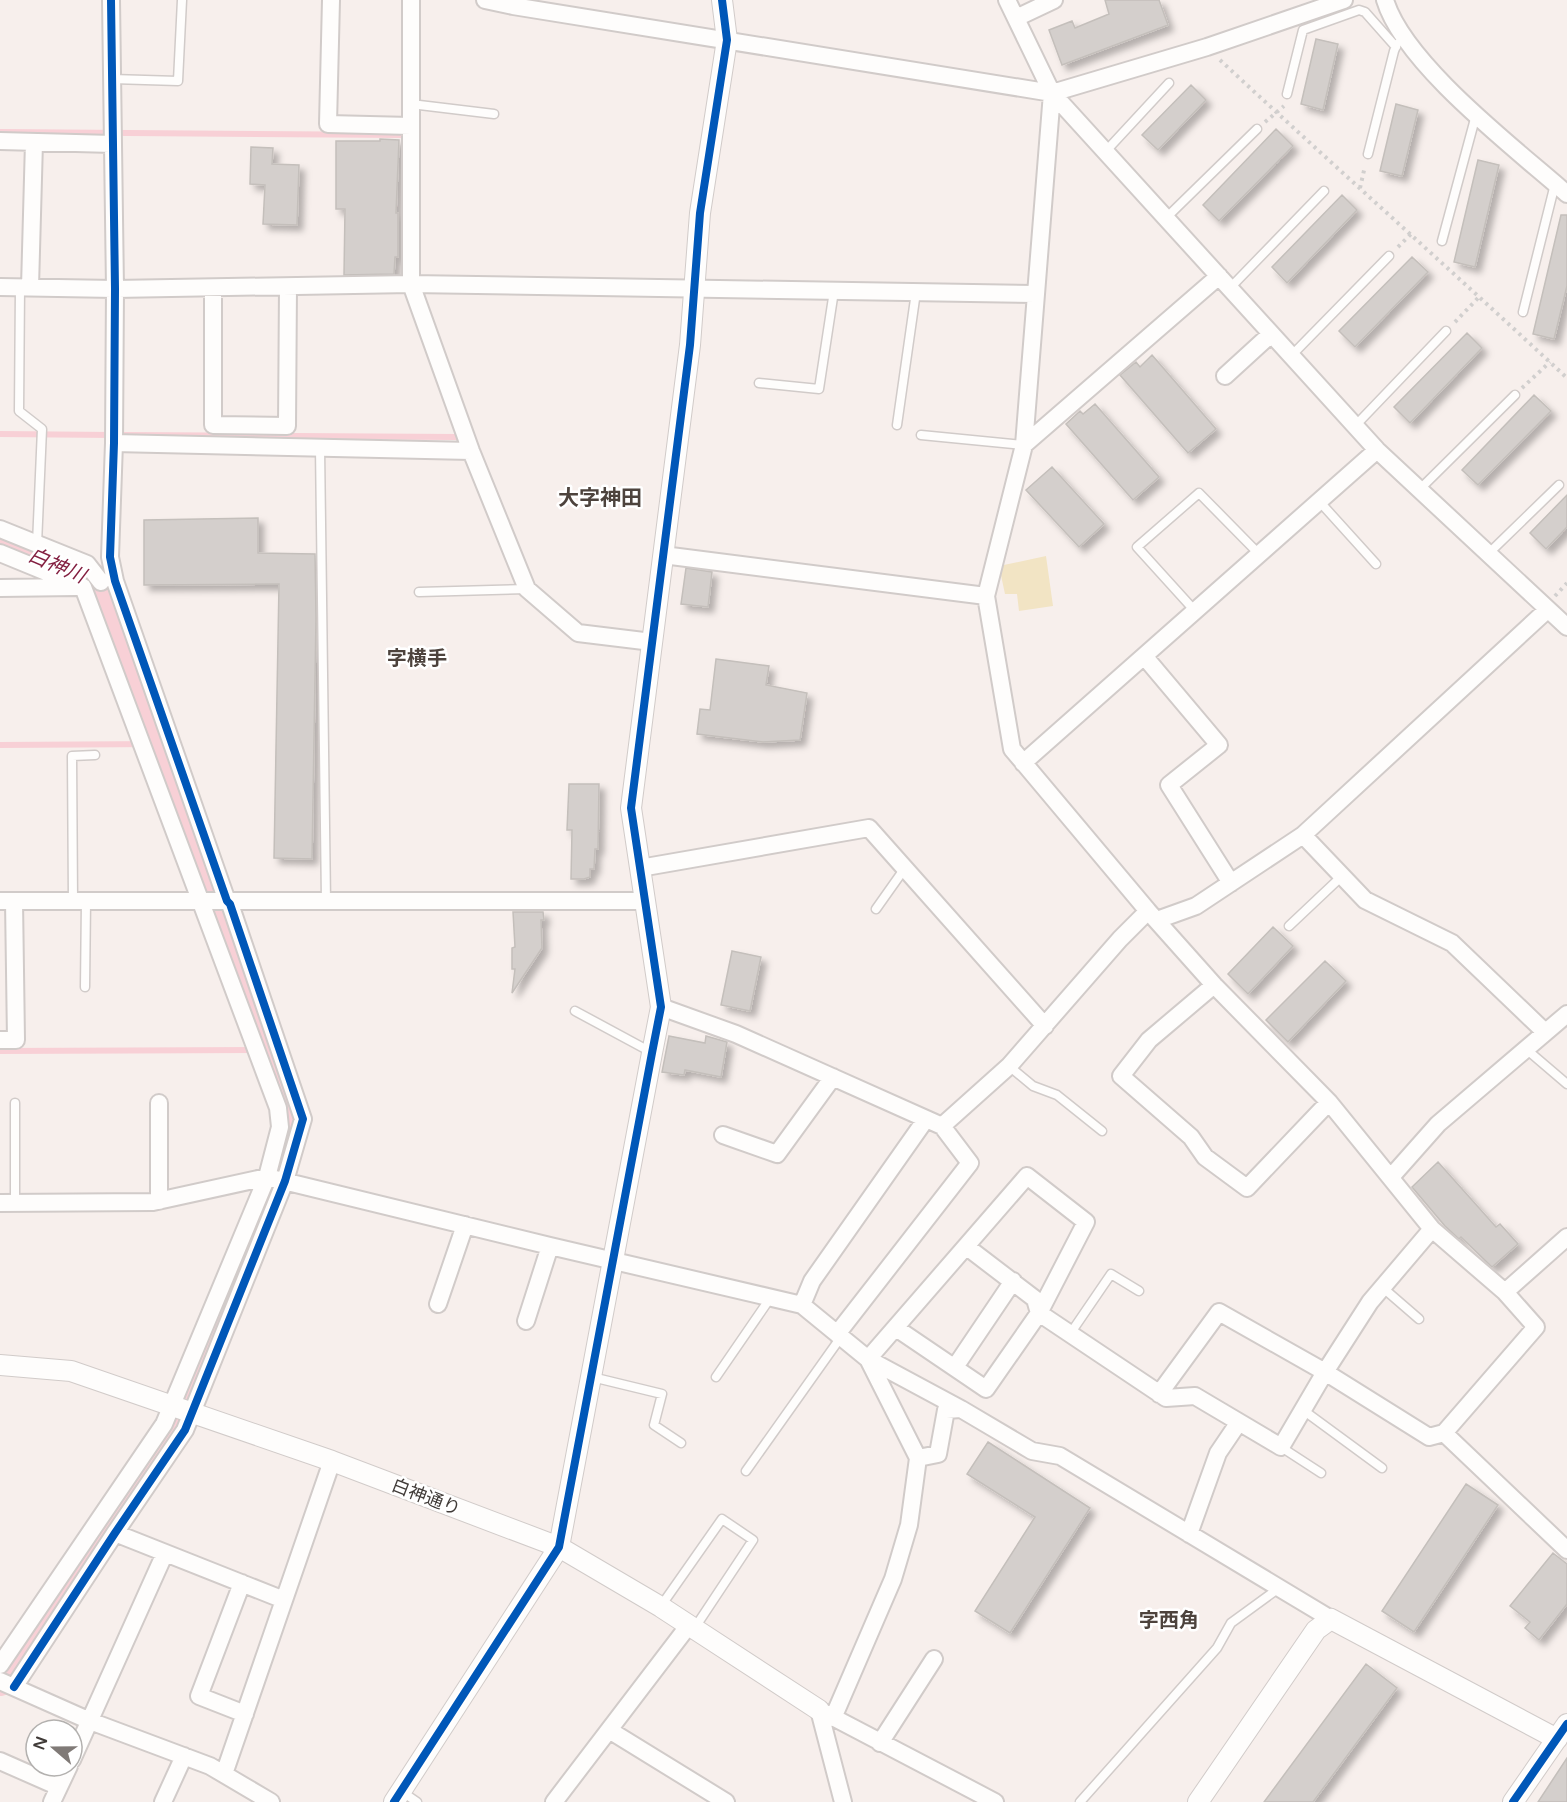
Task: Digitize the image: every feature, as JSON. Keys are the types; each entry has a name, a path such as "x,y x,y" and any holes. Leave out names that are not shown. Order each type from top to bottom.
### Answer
{"street":[{"path":"0,1665 164,1424 181,1408 275,1179 303,1119 230,904 108,582 114,443 115,290 111,0"},
{"path":"332,0 328,124 411,126"},
{"path":"411,0 411,285 471,451 527,589 578,633 652,642"},
{"path":"485,0 1052,93 1207,47 1344,0"},
{"path":"404,1798 559,1547 661,1007 631,807 690,345 700,213 727,40 723,0"},
{"path":"1007,0 1052,93 1377,450 1567,627"},
{"path":"1016,18 1054,0"},
{"path":"1385,0 1399,42 1561,189"},
{"path":"1052,93 1024,445 986,596 1012,749 1152,916 1214,985 1329,1102 1432,1229 1505,1292 1536,1327 1444,1433 1430,1437 1325,1372 1220,1312 1159,1394"},
{"path":"0,141 113,144"},
{"path":"25,287 34,141"},
{"path":"1024,445 1225,282"},
{"path":"0,286 115,290 411,285 1035,294"},
{"path":"213,288 213,425 287,426 288,287"},
{"path":"1225,376 1271,334"},
{"path":"114,443 471,451"},
{"path":"1023,763 1377,450"},
{"path":"0,529 87,564 108,582"},
{"path":"0,553 83,587 278,1108 280,1127 275,1179 181,1408 185,1430 115,1533 6,1684 90,1721 210,1766 272,1802"},
{"path":"663,555 986,596"},
{"path":"0,588 83,587 108,582"},
{"path":"942,1126 1009,1066 1152,916 1196,906 1303,835 1547,610"},
{"path":"1144,656 1220,745 1169,785 1231,883"},
{"path":"640,868 869,828 1045,1026"},
{"path":"1303,835 1365,900 1452,943 1545,1032"},
{"path":"0,1040 16,1040 7,901 645,901"},
{"path":"1214,985 1149,1040 1121,1076 1191,1137 1205,1157 1247,1188 1329,1102"},
{"path":"661,1007 736,1034 942,1126 970,1163 839,1336"},
{"path":"1391,1177 1438,1124 1567,1014"},
{"path":"723,1135 777,1154 833,1077"},
{"path":"159,1103 159,1201"},
{"path":"802,1305 812,1281 926,1119"},
{"path":"868,1359 968,1247 1027,1176 1086,1222 1039,1313 986,1389 896,1328"},
{"path":"7,1203 159,1201 275,1179 802,1305 868,1359 961,1409 1032,1451 1060,1456 1331,1619 1564,1736 1513,1802"},
{"path":"438,1304 465,1225"},
{"path":"968,1247 1035,1299 1039,1313 1159,1394 1166,1398 1195,1396 1281,1447 1370,1302 1432,1229"},
{"path":"1505,1292 1567,1237"},
{"path":"526,1321 550,1246"},
{"path":"955,1367 1013,1281"},
{"path":"843,1802 826,1714 893,1579 909,1525 918,1458 868,1359"},
{"name":"白神通り","path":"0,1365 71,1371 333,1461 559,1547 661,1607 826,1714"},
{"path":"918,1458 938,1454 946,1410 961,1409"},
{"path":"1190,1534 1218,1454 1239,1422"},
{"path":"1444,1433 1567,1550"},
{"path":"224,1774 333,1461"},
{"path":"115,1533 284,1600"},
{"path":"84,1734 165,1553"},
{"path":"242,1583 199,1696 245,1714"},
{"path":"1198,1802 1316,1630 1331,1619"},
{"path":"554,1802 692,1627"},
{"path":"880,1743 934,1659"},
{"path":"826,1714 995,1802"},
{"path":"609,1730 726,1802"},
{"path":"163,1802 184,1755"},
{"path":"0,1761 56,1794 63,1778"}],"lane":[{"path":"112,80 178,81 182,0"},
{"path":"1287,94 1303,30 1359,10 1365,12 1399,42 1368,154"},
{"path":"1106,151 1169,83"},
{"path":"411,104 494,114"},
{"path":"1442,241 1474,118 1477,115"},
{"path":"1166,218 1257,129"},
{"path":"1523,312 1561,189"},
{"path":"1225,282 1324,191"},
{"path":"1291,356 1389,256"},
{"path":"25,287 20,411 42,429 37,544"},
{"path":"759,383 819,389 834,291"},
{"path":"897,425 916,292"},
{"path":"1355,426 1446,331"},
{"path":"1419,490 1515,395"},
{"path":"921,435 1024,445"},
{"path":"320,448 326,901"},
{"path":"1488,555 1559,485"},
{"path":"1195,611 1137,547 1199,493 1259,554"},
{"path":"1319,501 1376,564"},
{"path":"419,592 527,589"},
{"path":"85,987 72,756 95,755"},
{"path":"876,909 905,868"},
{"path":"1289,926 1342,876"},
{"path":"575,1011 652,1053"},
{"path":"1526,1048 1567,1084"},
{"path":"1009,1066 1033,1086 1057,1095 1102,1131"},
{"path":"7,1203 15,1103"},
{"path":"1070,1334 1111,1274 1139,1291"},
{"path":"1382,1287 1419,1319"},
{"path":"716,1377 771,1298"},
{"path":"746,1471 839,1336"},
{"path":"591,1377 662,1394 654,1425 681,1443"},
{"path":"1303,1410 1382,1468"},
{"path":"1281,1447 1321,1473"},
{"path":"661,1607 722,1519 753,1540 692,1627"},
{"path":"1080,1802 1216,1648 1231,1623 1279,1588"}],"path":[{"path":"1207,47 1276,113 1412,234 1567,378"},
{"path":"1257,129 1283,108 1287,94"},
{"path":"1360,188 1368,154"},
{"path":"1389,256 1412,234"},
{"path":"1446,331 1479,297"},
{"path":"1515,395 1550,362"}],"shaded area":[{"path":"1046,556 1053,606 1019,611 1017,594 1005,594 999,566"}],"building":[{"path":"1105,0 1159,0 1168,25 1062,65 1049,30 1072,21 1075,28 1109,14"},
{"path":"1316,39 1338,44 1323,110 1301,104"},
{"path":"1191,85 1206,100 1158,150 1142,135"},
{"path":"1396,104 1418,110 1402,176 1380,171"},
{"path":"1276,129 1293,146 1219,221 1203,205"},
{"path":"380,139 399,140 396,213 398,213 398,257 395,257 394,274 344,275 345,209 336,209 336,141 380,141"},
{"path":"251,147 273,148 272,164 299,165 297,225 263,224 265,185 250,184"},
{"path":"1478,160 1499,165 1475,267 1454,262"},
{"path":"1342,195 1357,210 1287,283 1272,267"},
{"path":"1561,215 1567,215 1567,286 1554,339 1533,334"},
{"path":"1412,257 1428,272 1355,347 1339,331"},
{"path":"1467,333 1482,348 1410,423 1394,407"},
{"path":"1152,355 1216,429 1188,453 1120,375 1136,362 1140,367"},
{"path":"1534,395 1551,411 1478,485 1462,470"},
{"path":"1095,404 1159,477 1133,500 1066,424 1080,411 1083,414"},
{"path":"1052,467 1104,524 1079,547 1026,490"},
{"path":"1567,495 1567,527 1546,549 1530,533"},
{"path":"258,518 258,553 315,554 312,859 274,858 279,584 144,585 144,520"},
{"path":"686,568 712,572 708,607 681,604"},
{"path":"716,659 769,666 766,685 807,693 800,740 763,742 697,734 700,709 710,710"},
{"path":"569,784 599,784 598,849 595,849 594,869 590,869 590,877 584,879 571,879 572,830 567,830"},
{"path":"513,912 543,912 544,920 541,920 542,948 512,993 515,969 512,969 512,948 515,947"},
{"path":"1273,927 1293,946 1248,994 1228,974"},
{"path":"732,951 761,957 750,1011 721,1005"},
{"path":"1325,961 1346,981 1288,1042 1266,1020"},
{"path":"669,1036 705,1043 706,1036 727,1042 721,1077 685,1070 684,1075 662,1072"},
{"path":"1438,1162 1496,1227 1500,1224 1518,1244 1492,1267 1461,1237 1459,1239 1445,1226 1412,1187"},
{"path":"988,1442 1090,1508 1010,1633 975,1611 1035,1517 967,1474"},
{"path":"1466,1484 1498,1505 1414,1632 1382,1611"},
{"path":"1553,1553 1567,1564 1567,1604 1539,1640 1525,1628 1530,1622 1510,1606"},
{"path":"1366,1664 1397,1688 1313,1802 1264,1802"},
{"path":"1567,1758 1567,1802 1538,1802"}],"waterway":[{"path":"0,132 406,135"},
{"path":"0,434 113,435"},
{"path":"124,435 457,437"},
{"name":"白神川","path":"0,541 93,580 109,605 205,871 237,972 290,1113 287,1144 262,1212 169,1438 0,1679"},
{"path":"0,745 159,744"},
{"path":"0,1051 267,1050"}],"cycle path":[{"path":"14,1687 185,1430 285,1181 303,1119 230,904 227,901 115,581 110,557 114,443 115,289 111,0"},
{"path":"394,1802 559,1547 661,1007 631,808 690,345 700,213 727,40 722,0"},
{"path":"1513,1802 1567,1724"}],"district":[{"name":"大字神田","path":"600,498"},
{"name":"字横手","path":"417,658"},
{"name":"字西角","path":"1169,1620"}]}
